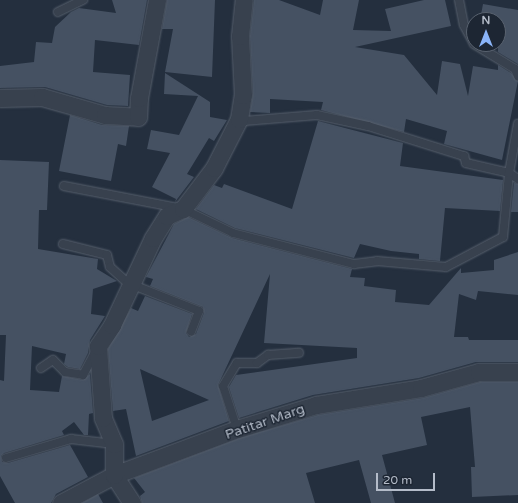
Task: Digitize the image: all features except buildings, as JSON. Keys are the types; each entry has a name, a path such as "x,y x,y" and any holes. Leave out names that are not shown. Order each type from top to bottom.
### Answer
{"street":[{"path":"0,98 42,98 105,115 138,117 139,98 157,0"},
{"path":"132,503 114,474 114,444 103,418 98,346 112,325 132,286 153,238 167,216 184,209 214,168 239,119 243,95 240,36 244,0"},
{"name":"Patitar Marg","path":"61,503 114,474 237,429 316,405 421,388 479,372 518,372"}],"lane":[{"path":"58,12 82,0"},
{"path":"459,0 466,29"},
{"path":"487,52 515,69 518,76"},
{"path":"243,95 244,121 317,115 368,126 464,156 466,163 509,173 518,179"},
{"path":"64,186 184,209 234,233 354,264 377,261 446,267 503,237 509,173 518,124"},
{"path":"63,244 107,256 110,267 132,286 199,311 191,332"},
{"path":"40,368 53,360 65,372 83,375 98,346"},
{"path":"237,429 223,386 237,363 257,363 268,355 299,353"},
{"path":"6,458 71,439 114,444"}]}
